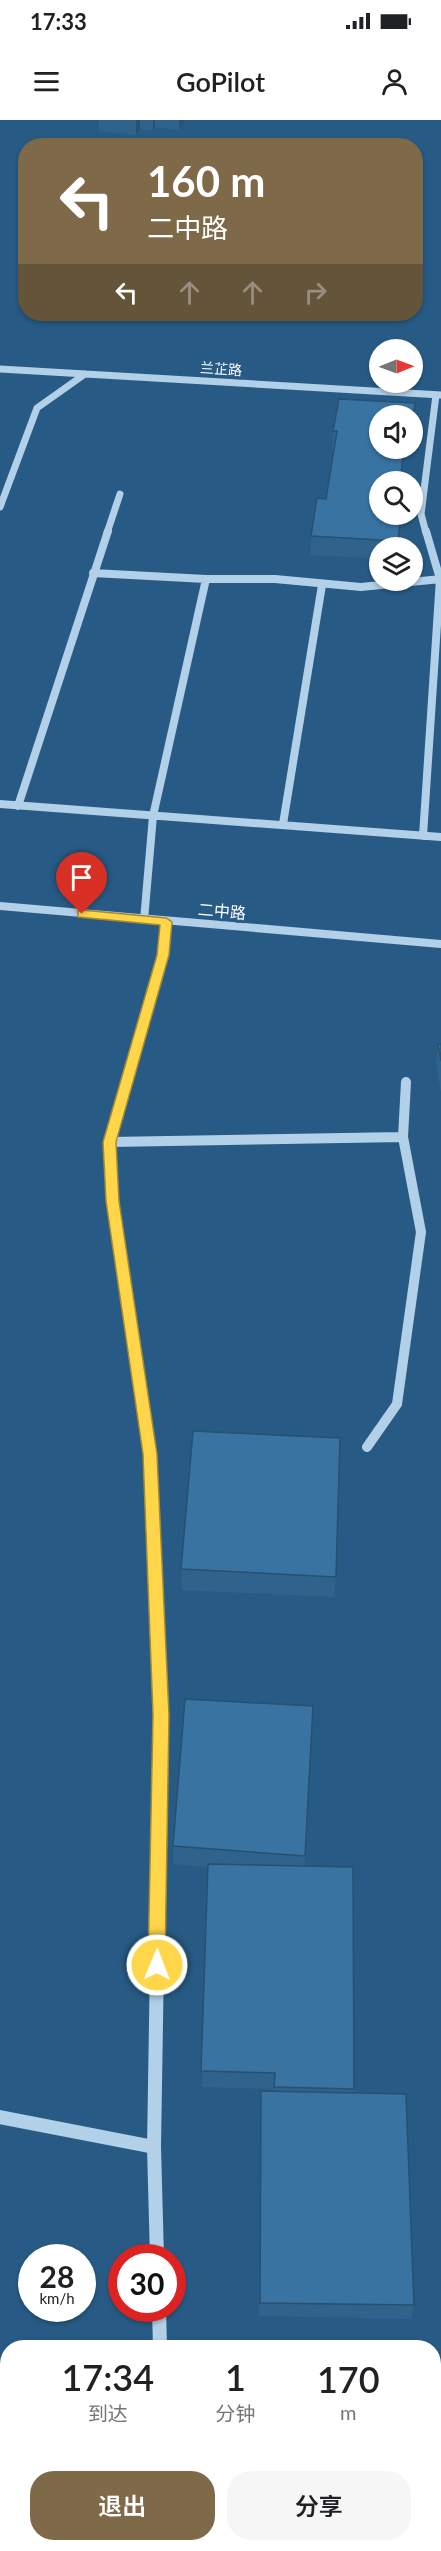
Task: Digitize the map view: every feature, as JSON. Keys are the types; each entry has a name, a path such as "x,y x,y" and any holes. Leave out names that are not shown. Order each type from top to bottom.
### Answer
{"street":[{"name":"兰芷路","path":"0,369 439,395"},
{"path":"0,507 37,408 84,374"},
{"path":"423,836 440,579 421,514 439,395"},
{"path":"18,806 120,494"},
{"path":"93,573 206,579 274,579 361,587 440,579"},
{"path":"144,920 153,816 206,579"},
{"path":"283,824 322,585"},
{"path":"0,804 441,837"},
{"name":"二中路","path":"0,906 441,944"},
{"path":"157,2244 154,2147 161,1703 150,1454 113,1201 110,1142 163,955 166,922"},
{"path":"367,1447 397,1404 421,1232 403,1137 406,1082"},
{"path":"110,1142 403,1137"},
{"path":"0,2117 154,2147"},
{"path":"159,2322 160,2340"}],"building":[{"path":"339,399 415,403 415,405 369,405 369,459 403,459 401,471 369,471 369,525 400,525 398,537 369,537 369,539 311,536 317,498 326,499 337,431 333,431"},
{"path":"438,1044 441,1044 441,1061"},
{"path":"193,1431 340,1438 336,1577 181,1569"},
{"path":"185,1699 313,1706 305,1856 173,1846"},
{"path":"208,1864 353,1867 354,2089 274,2087 275,2073 201,2071"},
{"path":"261,2091 406,2094 414,2305 260,2303"}],"route":[{"path":"82,914 166,922 163,955 110,1142 113,1201 150,1454 161,1715 157,1965"}]}
